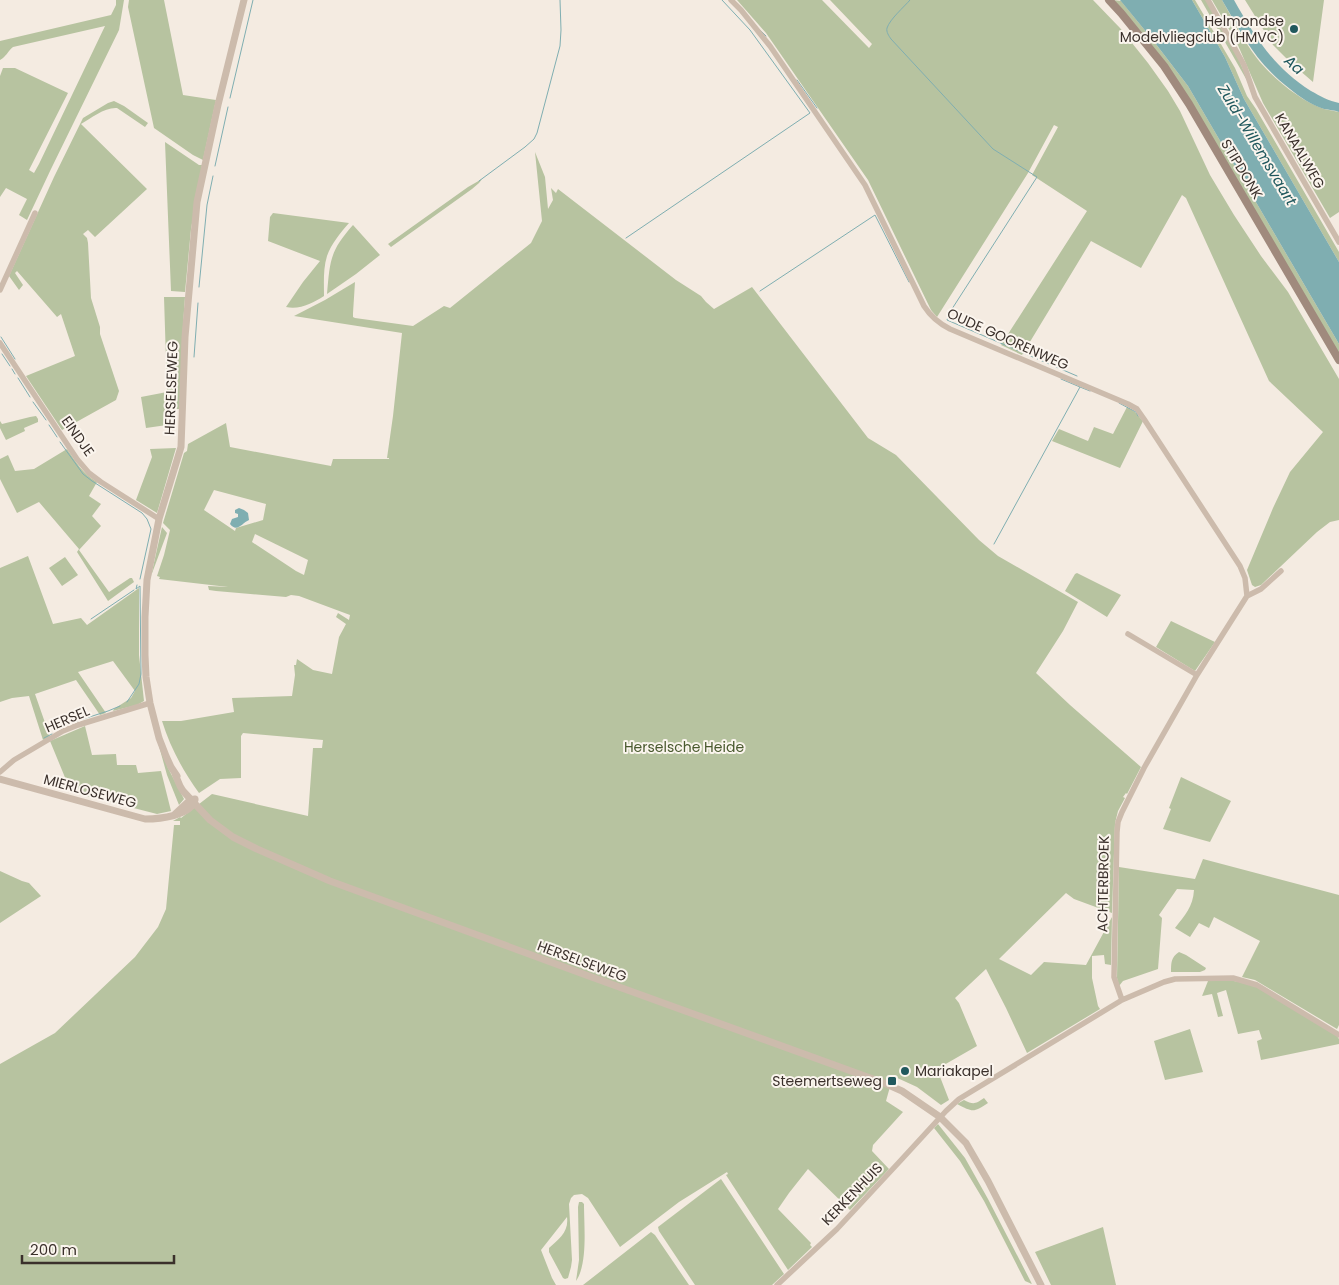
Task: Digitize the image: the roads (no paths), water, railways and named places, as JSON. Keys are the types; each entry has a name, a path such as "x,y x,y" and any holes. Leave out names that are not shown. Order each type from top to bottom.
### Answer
{"main road":[{"name":"STIPDONK","path":"1109,0 1164,66 1189,104 1339,360"}],"street":[{"name":"HERSELSEWEG","path":"244,0 218,105 197,202 185,337 181,447 159,519 147,580 145,617 146,669 150,703 168,761 175,774 193,801 210,820 257,850 330,881 884,1083 908,1095 940,1117"},
{"name":"OUDE GOORENWEG","path":"731,0 770,46 865,184 930,316 938,323 950,329 1137,409 1240,566 1245,578 1247,596"},
{"name":"KANAALWEG","path":"1208,0 1244,65 1255,97 1339,242"},
{"path":"0,290 35,213"},
{"name":"EINDJE","path":"0,343 88,473 159,519"},
{"name":"ACHTERBROEK","path":"1122,1000 1114,977 1116,832 1118,822 1144,768 1197,675 1247,596 1261,589 1281,571"},
{"path":"1128,634 1197,675"},
{"name":"HERSEL","path":"0,772 14,760 63,731 150,703"},
{"name":"MIERLOSEWEG","path":"0,779 145,819 157,819 181,813 193,801"},
{"path":"1041,1285 966,1143 940,1117 959,1099 1122,1000 1164,982 1174,980 1233,978 1257,985 1339,1035"},
{"name":"KERKENHUIS","path":"777,1285 837,1229 940,1117"}],"water":[{"name":"Zuid-Willemsvaart","path":"1120,0 1192,0 1225,57 1244,99 1339,262 1339,344 1188,86"},
{"path":"1222,0 1234,0 1266,51 1276,62 1311,91 1328,100 1339,103 1339,112 1324,109 1310,103 1278,79 1251,48"},
{"path":"239,508 248,513 249,520 235,528 230,524 232,519 238,517 235,510"}],"waterway":[{"path":"230,98 253,0"},
{"path":"479,181 525,147 534,139 537,133 560,46 560,0"},
{"path":"626,238 810,113 750,30 722,0"},
{"path":"910,0 894,17 887,28 891,39 993,149 1037,177 950,312 947,320 1077,376"},
{"path":"760,30 766,36"},
{"path":"797,80 817,108"},
{"path":"215,166 228,107"},
{"path":"199,287 207,205 213,176"},
{"path":"760,291 875,215 909,282"},
{"path":"194,357 198,303"},
{"path":"1,337 15,359"},
{"path":"2,354 10,366"},
{"path":"12,369 15,374"},
{"path":"18,378 30,397"},
{"path":"994,544 1080,387 1061,379"},
{"path":"1080,387 1090,391"},
{"path":"33,402 46,420"},
{"path":"1119,403 1136,412 1138,416"},
{"path":"49,425 57,437"},
{"path":"60,442 83,474 142,513 147,519 151,529 140,579"},
{"path":"127,702 139,684 141,674 140,586 136,589 137,585"},
{"path":"91,619 134,590"},
{"path":"77,721 120,706"},
{"path":"44,738 52,734"}],"place":[{"name":"Helmondse Modelvliegclub (HMVC)","path":"1294,29"},
{"name":"Mariakapel","path":"905,1071"},
{"name":"Steemertseweg","path":"892,1081"}],"water label":[{"name":"Aa","path":"1294,65"}],"park label":[{"name":"Herselsche Heide","path":"684,747"}]}
